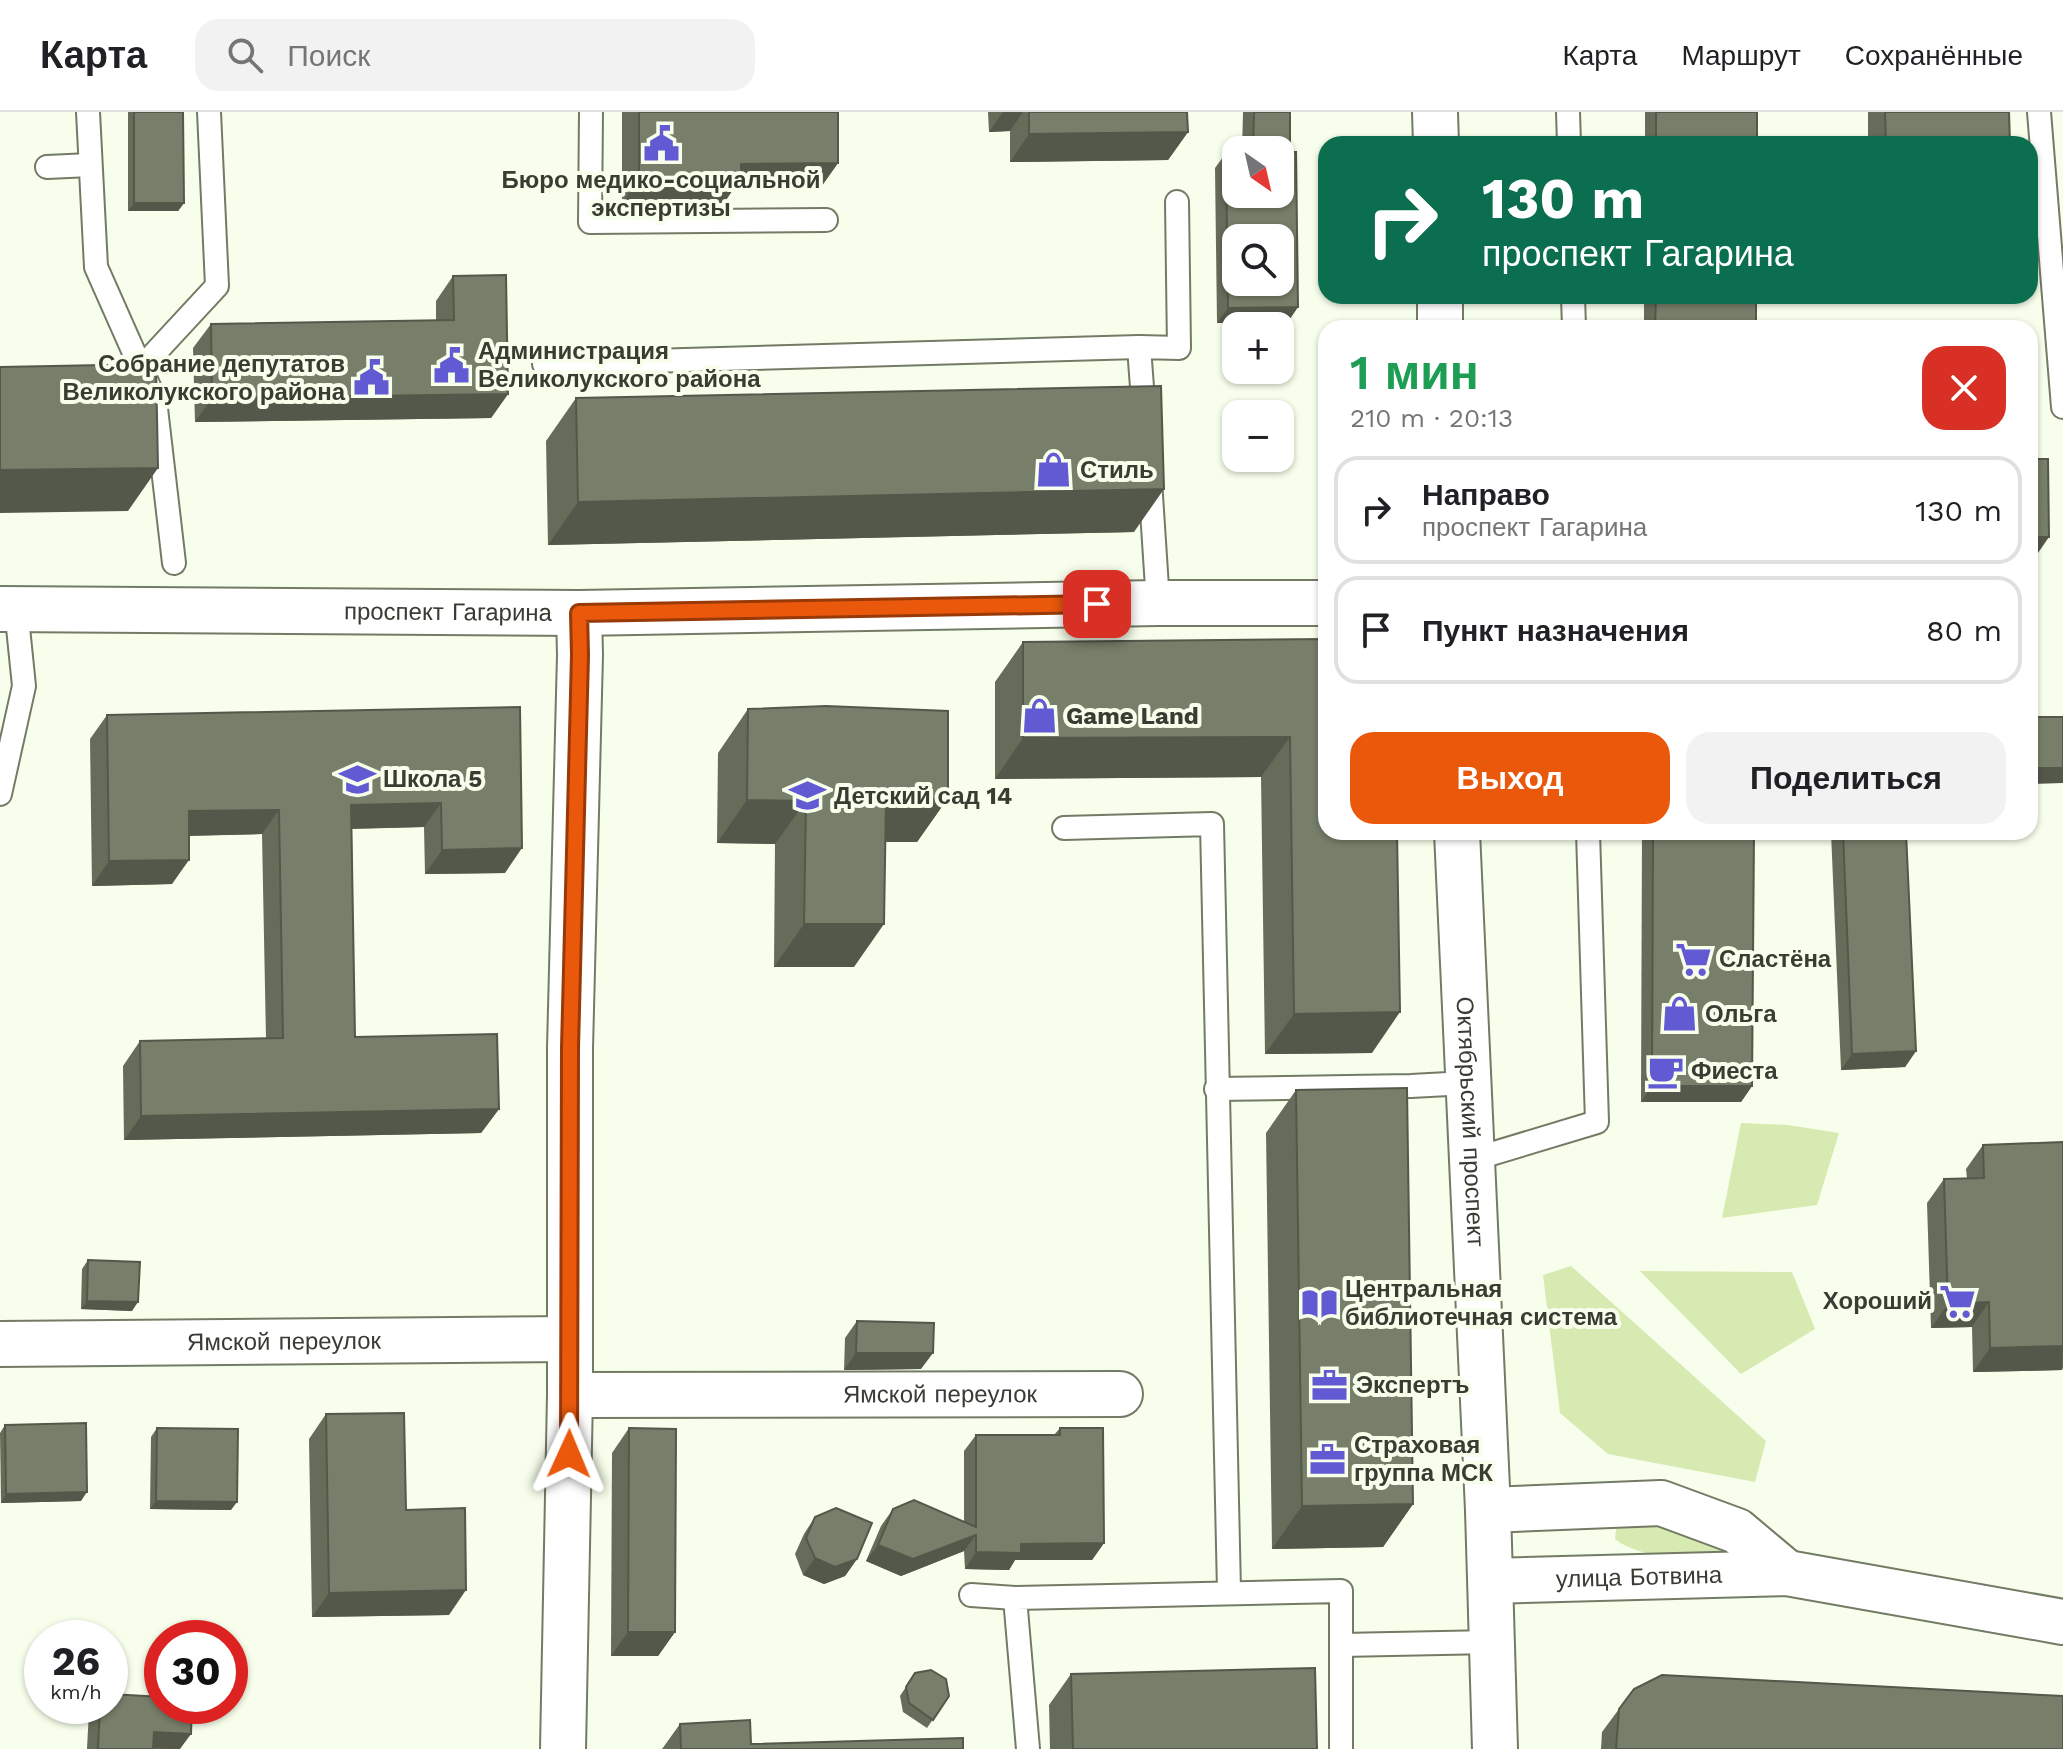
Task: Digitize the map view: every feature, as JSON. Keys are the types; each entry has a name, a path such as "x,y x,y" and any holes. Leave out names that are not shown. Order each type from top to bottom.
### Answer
{"main road":[{"path":"1435,112 1436,136"},
{"name":"проспект Гагарина","path":"8,608 579,613 1318,603"},
{"path":"563,1749 570,1339 583,1048 579,613"},
{"name":"Октябрьский проспект","path":"1457,840 1491,1581 1495,1749"},
{"name":"Ямской переулок","path":"0,1344 570,1339"},
{"name":"Ямской переулок","path":"570,1395 1120,1394"},
{"name":"улица Ботвина","path":"1488,1510 1661,1503 1737,1531 1787,1573"},
{"name":"улица Ботвина","path":"1491,1581 1787,1573 2063,1622"}],"lane":[{"path":"88,112 96,267 155,400 174,563"},
{"path":"141,368 217,286 209,112"},
{"path":"591,112 590,222 826,220"},
{"path":"1568,112 1569,136"},
{"path":"2039,112 2063,407"},
{"path":"47,167 90,165"},
{"path":"544,364 1179,348 1177,202"},
{"path":"1139,347 1146,436"},
{"path":"1148,466 1158,603"},
{"path":"0,794 24,686 8,608"},
{"path":"1064,828 1212,824 1229,1591"},
{"path":"1471,1160 1597,1122 1588,840"},
{"path":"1216,1089 1467,1083"},
{"path":"971,1595 1015,1598 1229,1591 1341,1591 1341,1749"},
{"path":"1015,1598 1028,1749"},
{"path":"1341,1645 1492,1642"}],"green space":[{"path":"1741,1123 1788,1125 1839,1133 1817,1205 1722,1218"},
{"path":"1571,1266 1766,1441 1755,1482 1608,1454 1560,1413 1543,1275"},
{"path":"1640,1271 1792,1272 1815,1329 1741,1374"},
{"path":"1633,1515 1721,1532 1751,1564 1680,1560 1627,1546 1615,1539 1617,1522"}],"building":[{"path":"134,112 183,112 184,203 134,203"},
{"path":"639,112 838,112 838,163 741,164 741,179 639,179"},
{"path":"1029,112 1187,112 1188,132 1029,134"},
{"path":"1254,112 1290,112 1290,136 1253,136"},
{"path":"1656,112 1757,112 1757,136 1656,136"},
{"path":"1885,112 2009,112 2010,136 1886,136"},
{"path":"1296,152 1298,307 1228,308 1228,296 1294,296 1294,224 1227,224 1227,208 1294,208"},
{"path":"506,275 508,394 212,398 211,324 454,320 453,276"},
{"path":"1656,304 1756,304 1756,320 1655,320"},
{"path":"156,364 158,468 0,470 0,367"},
{"path":"1161,386 1164,489 578,502 576,398"},
{"path":"2038,459 2048,459 2049,537 2038,537"},
{"path":"1318,639 1318,840 1397,840 1400,1012 1294,1014 1290,737 1023,738 1023,642"},
{"path":"826,706 948,711 948,798 886,798 884,924 804,924 806,801 747,800 748,709"},
{"path":"520,707 522,848 442,850 441,803 351,805 355,1037 497,1034 499,1109 141,1116 140,1041 283,1038 279,810 189,811 189,860 109,861 107,715"},
{"path":"2038,717 2063,717 2063,768 2038,768"},
{"path":"1653,840 1754,840 1752,1086 1652,1086"},
{"path":"1843,840 1906,840 1916,1051 1852,1054"},
{"path":"1407,1088 1413,1504 1302,1506 1296,1090"},
{"path":"2063,1142 2063,1346 1990,1348 1989,1302 1948,1304 1944,1179 1984,1178 1983,1145"},
{"path":"88,1260 140,1262 138,1302 87,1301"},
{"path":"857,1321 934,1323 933,1353 856,1353"},
{"path":"404,1413 406,1510 465,1508 466,1590 329,1593 326,1414"},
{"path":"86,1423 87,1492 6,1494 5,1425"},
{"path":"157,1428 238,1429 237,1502 156,1501"},
{"path":"629,1428 676,1429 675,1632 628,1632"},
{"path":"1060,1428 1103,1428 1104,1543 1021,1544 1021,1553 976,1552 976,1535 913,1559 878,1545 893,1509 914,1500 976,1527 976,1435 1060,1435"},
{"path":"836,1508 872,1523 857,1559 835,1567 815,1558 806,1538 815,1517"},
{"path":"1315,1668 1317,1749 1073,1749 1071,1674"},
{"path":"931,1670 946,1679 949,1696 933,1720 909,1703 906,1687 915,1673"},
{"path":"1662,1675 2063,1696 2063,1749 1616,1749 1619,1709 1634,1689"},
{"path":"128,1695 144,1696 144,1724 191,1724 191,1734 154,1732 153,1749 98,1749 99,1724 128,1724"},
{"path":"750,1720 751,1744 963,1738 963,1749 681,1749 680,1724"}],"place":[{"name":"Бюро медико-социальной экспертизы","path":"661,143"},
{"name":"Администрация Великолукского района","path":"452,365"},
{"name":"Собрание депутатов Великолукского района","path":"371,378"},
{"name":"Стиль","path":"1054,470"},
{"name":"Game Land","path":"1040,716"},
{"name":"Школа 5","path":"357,779"},
{"name":"Детский сад 14","path":"808,796"},
{"name":"Сластёна","path":"1693,959"},
{"name":"Ольга","path":"1679,1014"},
{"name":"Фиеста","path":"1665,1071"},
{"name":"Хороший","path":"1958,1301"},
{"name":"Центральная библиотечная система","path":"1319,1303"},
{"name":"Экспертъ","path":"1330,1385"},
{"name":"Страховая группа МСК","path":"1328,1459"}],"route":[{"path":"569,1454 570,1048 579,613 1097,604"}]}
